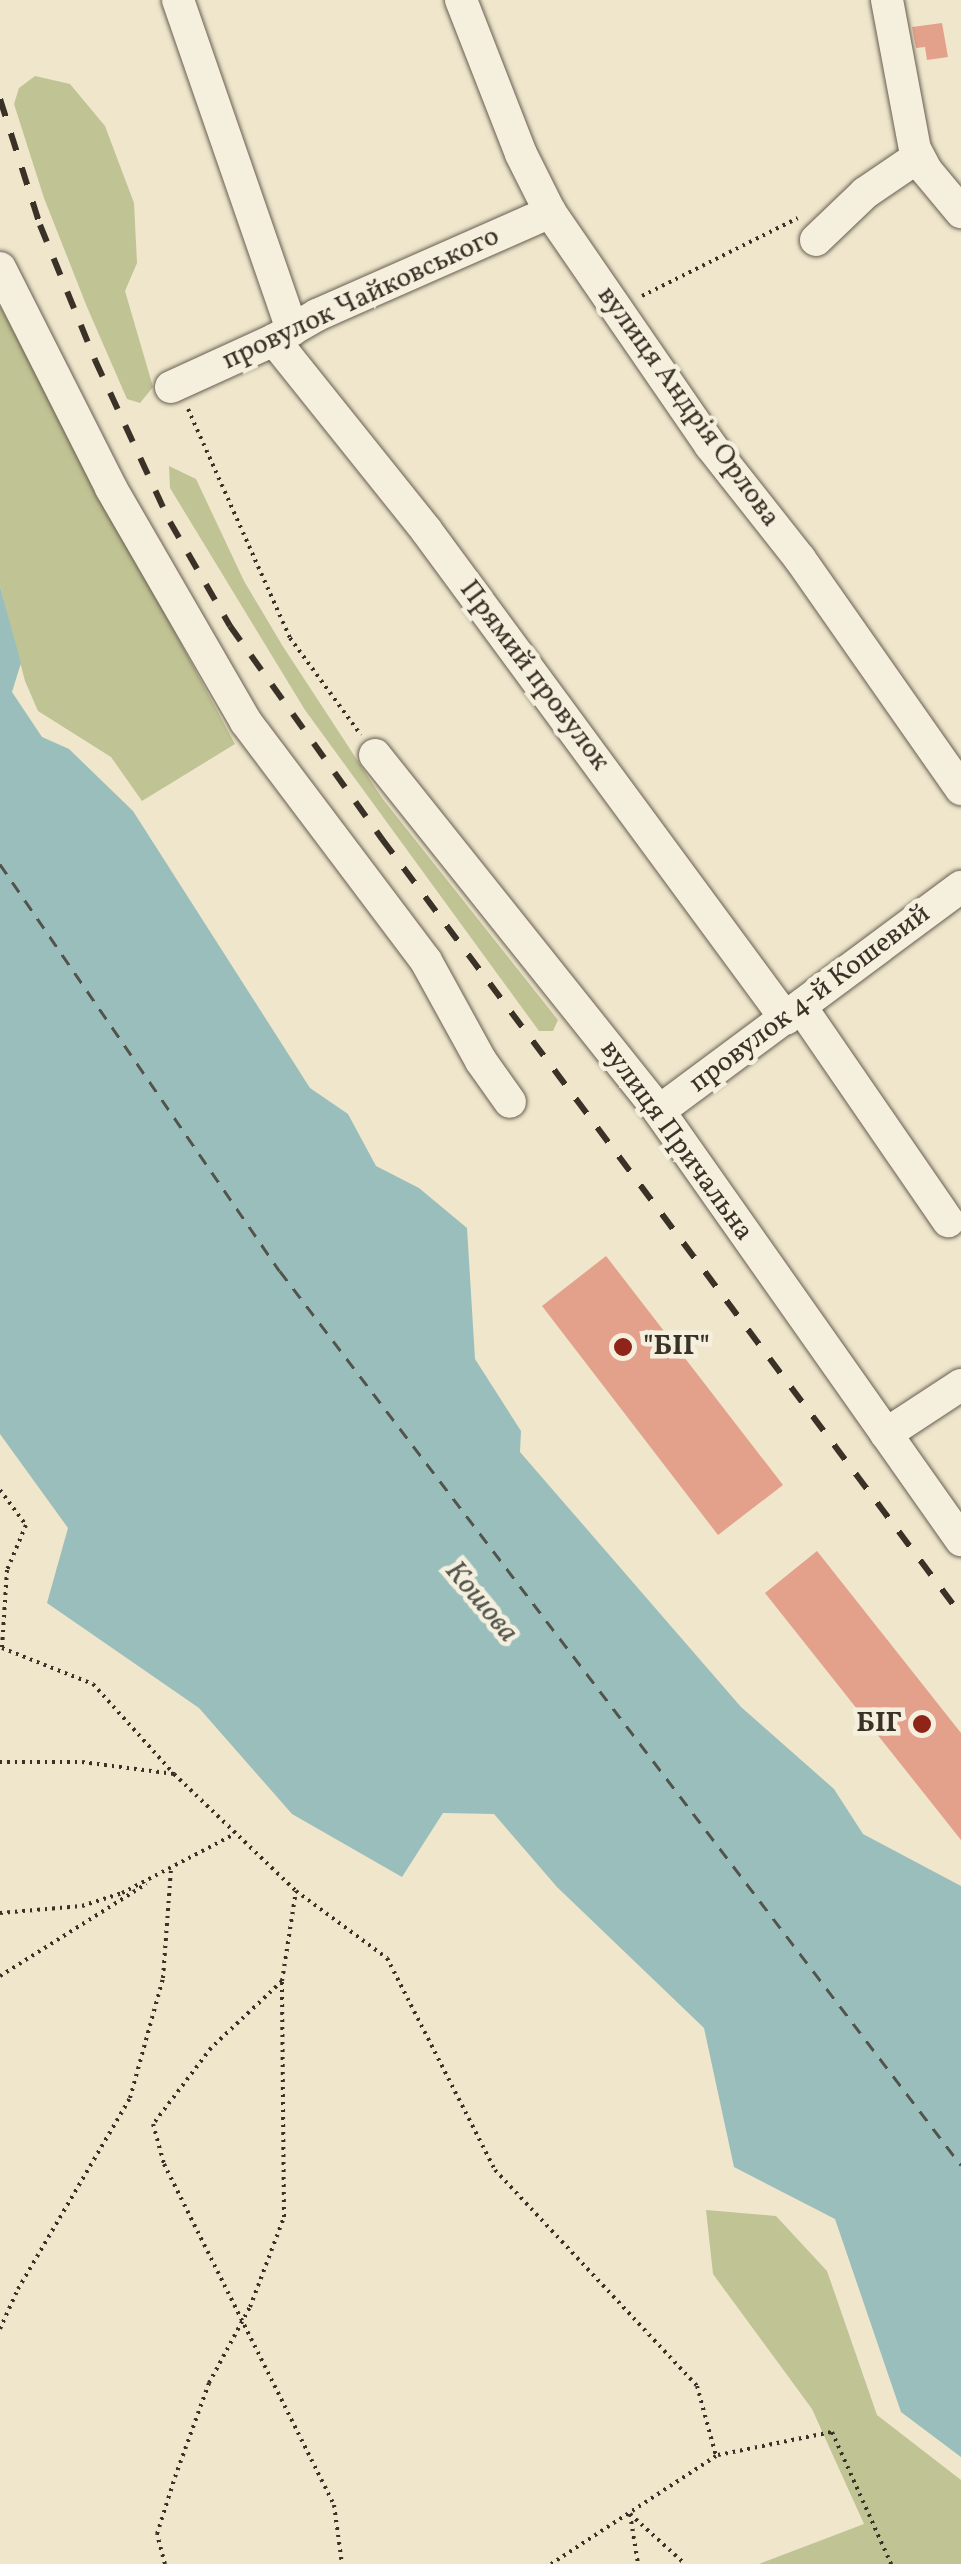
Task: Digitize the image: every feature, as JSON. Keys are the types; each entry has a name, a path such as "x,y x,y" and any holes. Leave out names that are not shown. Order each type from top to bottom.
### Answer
{"street":[{"name":"Прямий провулок","path":"178,0 283,335 948,1221"},
{"name":"вулиця Андрія Орлова","path":"461,0 521,154 550,212 710,445 800,559 961,788"},
{"path":"887,0 918,157 961,212"},
{"path":"824,230 918,157"},
{"name":"провулок Чайковського","path":"174,385 550,212"},
{"path":"0,268 110,488 246,722 426,961 481,1061 510,1102"},
{"name":"вулиця Причальна","path":"375,755 658,1111 961,1540"},
{"name":"провулок 4-й Кошевий","path":"658,1111 961,886"},
{"path":"886,1434 961,1385"}],"path":[{"path":"616,310 790,219 824,230"},
{"path":"174,385 290,638 375,755"},
{"path":"0,1490 26,1525 6,1570 2,1648 93,1684 174,1774 296,1891 387,1958 496,2170 697,2386 716,2456"},
{"path":"0,1762 82,1762 174,1774"},
{"path":"0,1913 82,1906 122,1893 236,1834"},
{"path":"0,1976 171,1868"},
{"path":"0,2328 18,2289 130,2098 163,1978 171,1868"},
{"path":"165,2564 157,2534 209,2383 242,2320 284,2217 282,1981 296,1891"},
{"path":"282,1981 211,2048 153,2124 164,2164 334,2505 342,2564"},
{"path":"551,2564 716,2456 832,2432 891,2564"},
{"path":"630,2514 638,2564"},
{"path":"630,2514 685,2564"}],"green space":[{"path":"35,76 70,84 105,126 134,203 137,263 125,291 153,387 140,403 127,399 44,198 14,104 19,88"},
{"path":"0,306 235,744 142,801 111,757 38,711 25,681 0,586"},
{"path":"169,466 196,479 244,581 282,645 382,798 558,1020 553,1031 539,1031 305,710 170,488"},
{"path":"706,2210 776,2216 827,2271 877,2415 961,2480 961,2564 759,2564 864,2524 812,2409 713,2274"}],"water":[{"name":"Кошова","path":"0,586 21,663 12,692 42,737 69,749 133,811 310,1088 348,1114 376,1166 419,1188 467,1228 475,1359 521,1431 520,1452 741,1707 834,1789 863,1834 961,1886 961,2457 901,2412 835,2219 734,2167 704,2028 557,1887 494,1814 443,1813 402,1877 292,1814 199,1708 47,1603 68,1528 0,1434"}],"building":[{"path":"942,23 948,57 927,60 925,47 916,48 912,27"},
{"path":"606,1256 783,1485 718,1535 542,1306"},
{"path":"817,1551 961,1733 961,1840 765,1593"}],"ferry route":[{"path":"0,864 280,1271 961,2165"}],"railway":[{"path":"0,99 40,225 95,360 170,522 230,626 382,839 961,1615"}],"place":[{"name":"\"БІГ\"","path":"623,1347"},
{"name":"БІГ","path":"922,1724"}]}
